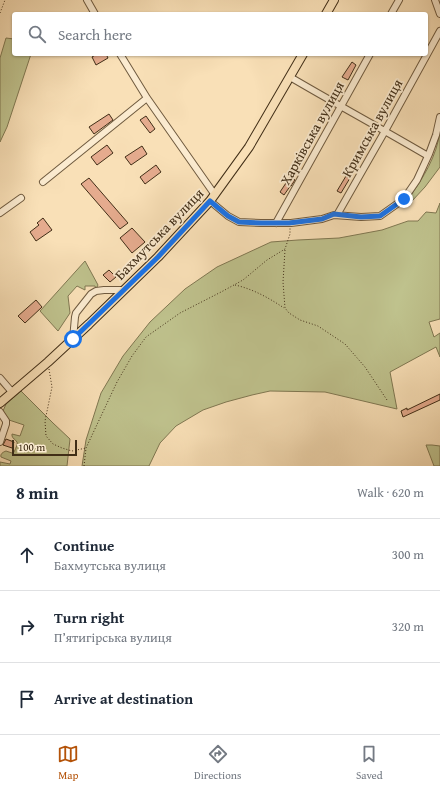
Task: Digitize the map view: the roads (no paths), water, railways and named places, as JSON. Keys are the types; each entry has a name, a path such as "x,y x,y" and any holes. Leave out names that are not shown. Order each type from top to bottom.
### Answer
{"main road":[{"path":"327,12 334,0"},
{"name":"Бахмутська вулиця","path":"0,403 73,339 158,257 212,198 248,148 302,56"}],"street":[{"path":"87,0 94,12"},
{"path":"392,12 399,0"},
{"path":"434,0 440,14"},
{"name":"Кримська вулиця","path":"428,53 440,31"},
{"path":"121,56 212,198 228,216 239,222 289,223 322,219 334,214 361,217 380,216 404,199 417,180 436,135 440,117"},
{"name":"Харківська вулиця","path":"276,223 369,56"},
{"name":"Кримська вулиця","path":"337,215 426,56"},
{"path":"290,77 428,156"},
{"path":"44,182 147,98"},
{"path":"0,213 21,198"},
{"path":"73,339 76,313 91,294 104,290 123,290"},
{"path":"0,378 12,392"},
{"path":"0,412 6,421 6,424 0,442"}]}
